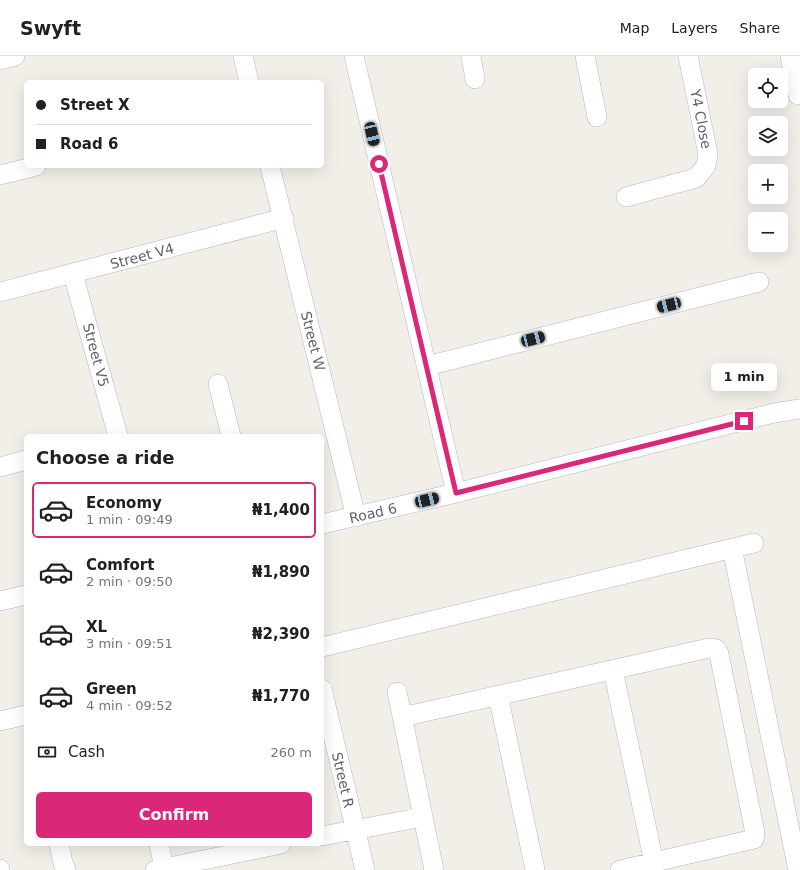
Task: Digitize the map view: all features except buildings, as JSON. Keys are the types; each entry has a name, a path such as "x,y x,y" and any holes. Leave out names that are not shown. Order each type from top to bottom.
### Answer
{"street":[{"path":"0,60 15,56"},
{"path":"243,56 249,80"},
{"path":"354,56 456,493"},
{"path":"471,56 475,79"},
{"path":"585,56 597,117"},
{"name":"Y4 Close","path":"626,198 696,178 706,166 708,154 688,56"},
{"path":"790,56 798,95"},
{"path":"0,175 28,168"},
{"name":"Street W","path":"271,168 356,517"},
{"name":"Street V4","path":"0,292 284,218"},
{"name":"Street V5","path":"73,274 117,434"},
{"path":"427,366 759,282"},
{"path":"218,384 230,434"},
{"name":"Road 6","path":"324,524 456,493 774,413 800,409"},
{"path":"0,467 24,461"},
{"path":"324,647 754,543"},
{"path":"732,548 798,870"},
{"path":"0,601 24,595"},
{"path":"402,717 709,648 716,649 719,654 756,834 754,839 620,870"},
{"path":"613,670 654,863"},
{"path":"397,692 434,870"},
{"path":"498,695 536,870"},
{"name":"Street R","path":"324,708 327,737 365,870"},
{"path":"0,721 24,715"},
{"path":"324,836 422,817"},
{"path":"59,846 66,870"},
{"path":"159,846 160,869 267,846"}],"route":[{"path":"379,164 456,493 744,421"}]}
